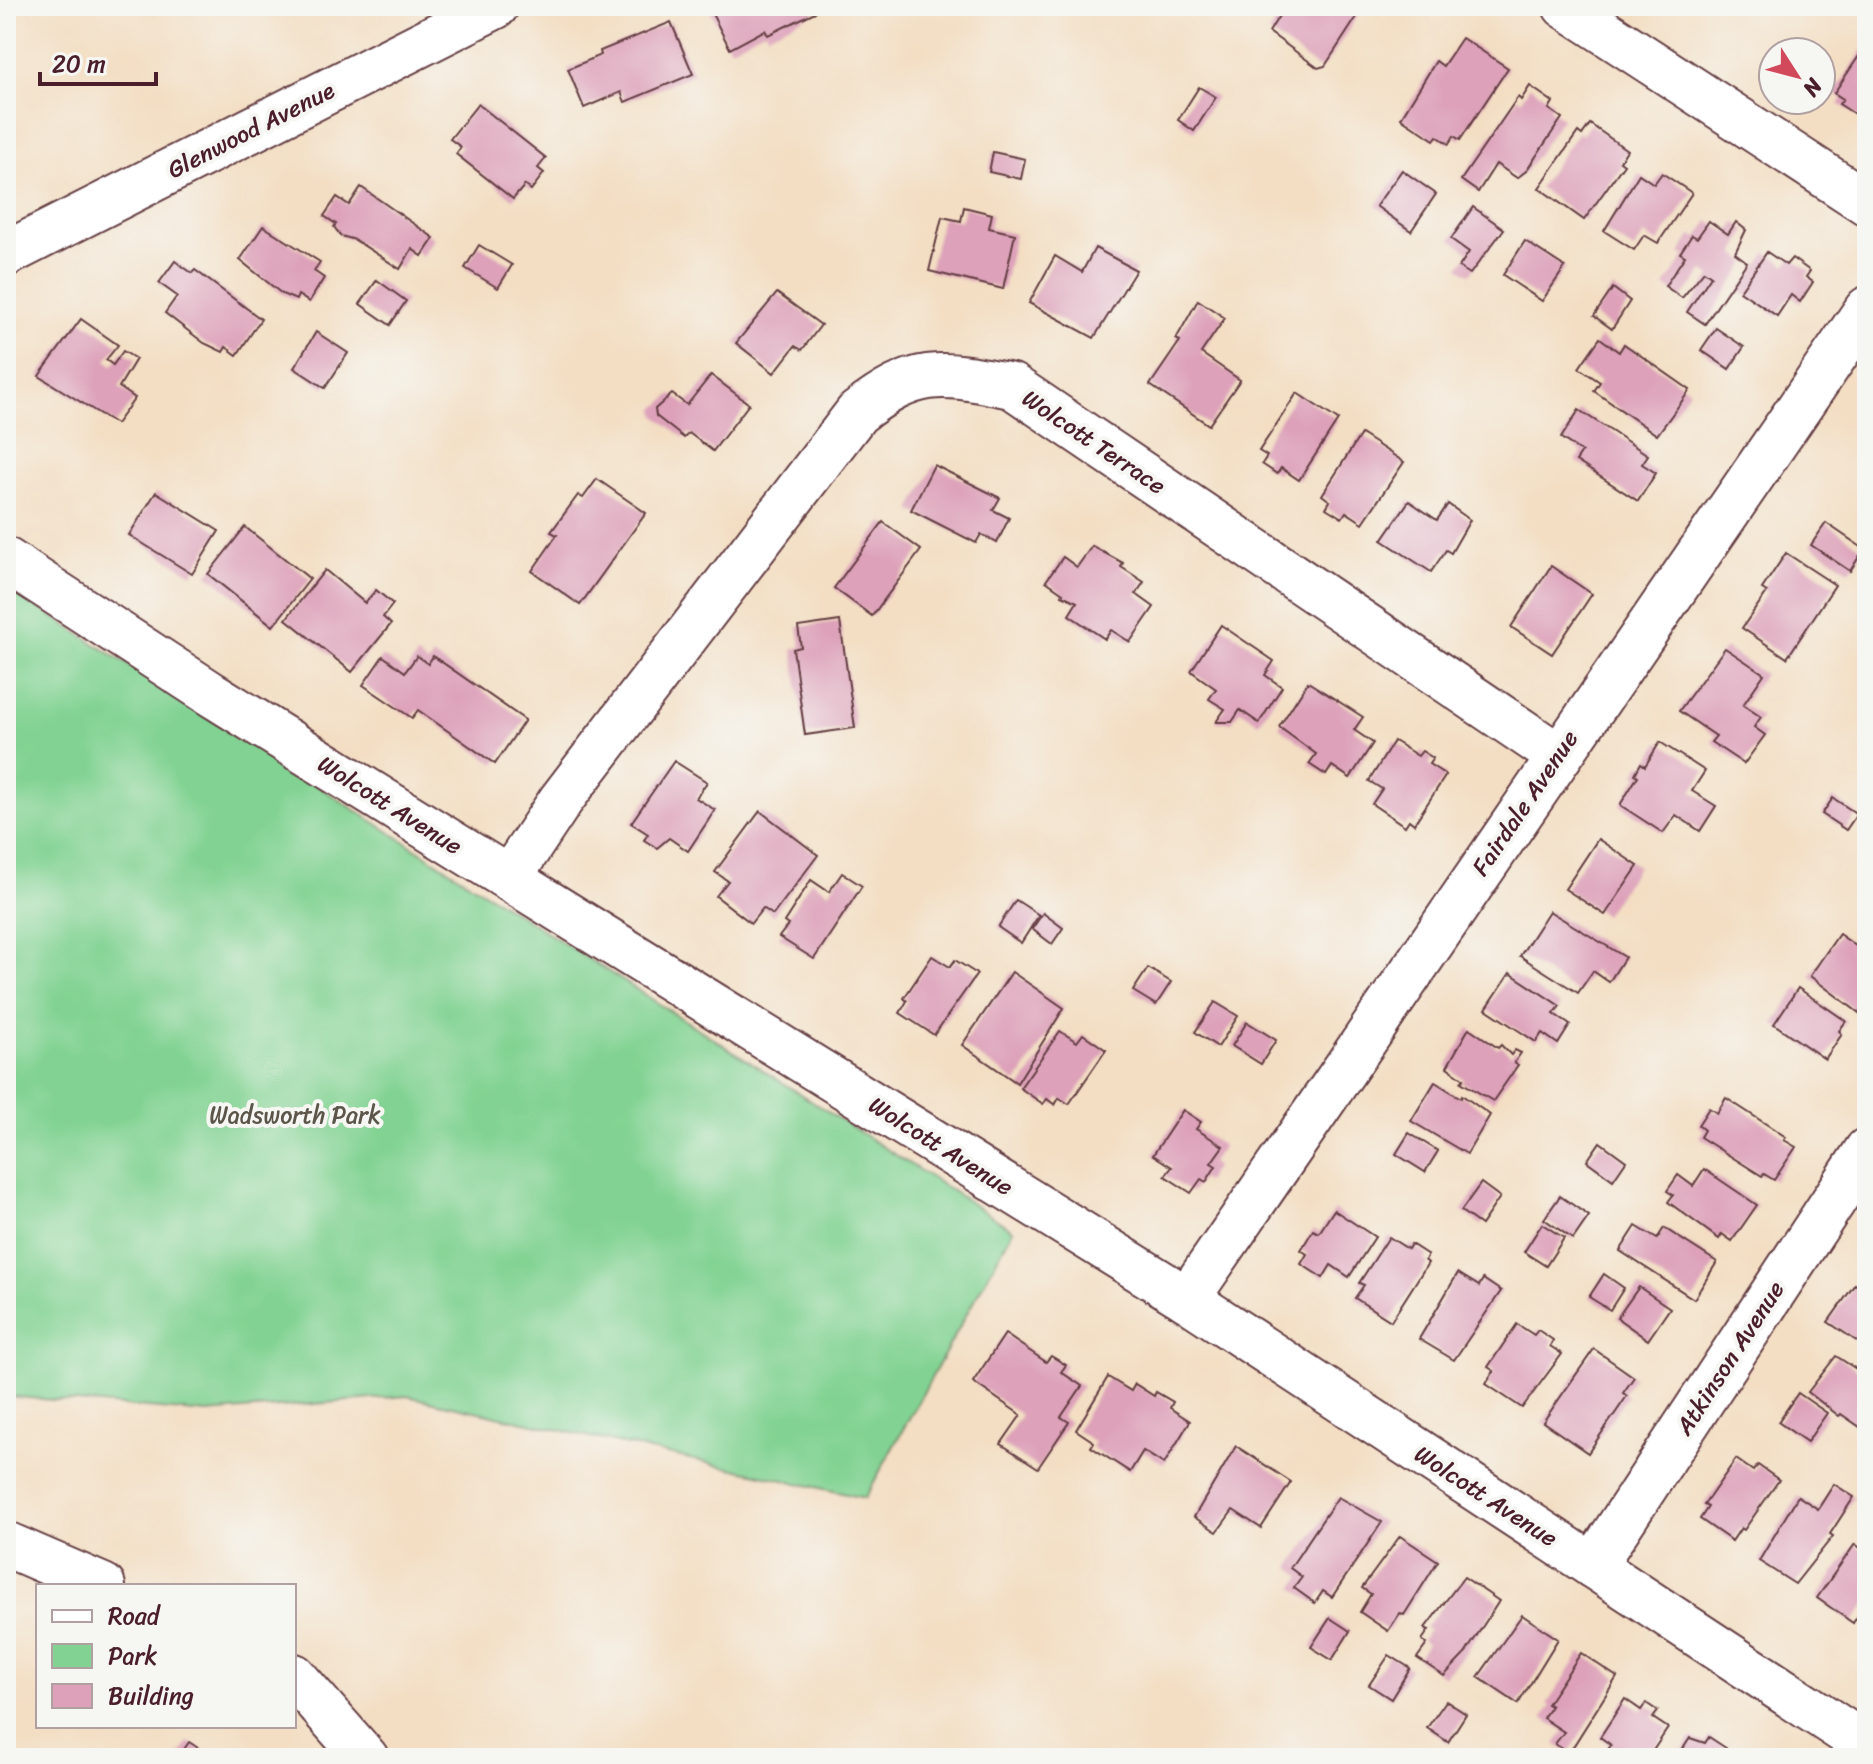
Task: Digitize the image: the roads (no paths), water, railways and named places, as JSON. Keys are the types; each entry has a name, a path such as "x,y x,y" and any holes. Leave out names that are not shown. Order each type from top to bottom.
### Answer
{"street":[{"name":"Glenwood Avenue","path":"6,254 496,6"},
{"path":"1565,6 1867,203"},
{"name":"Fairdale Avenue","path":"1187,1299 1557,755 1867,309"},
{"name":"Wolcott Terrace","path":"509,878 561,800 857,413 885,392 915,378 948,373 1012,386 1557,755"},
{"name":"Wolcott Avenue","path":"6,560 213,695 1187,1299 1867,1746"},
{"name":"Atkinson Avenue","path":"1593,1566 1867,1150"},
{"path":"6,1544 98,1584"},
{"path":"296,1678 366,1758"}],"park label":[{"name":"Wadsworth Park","path":"295,1115"}]}
